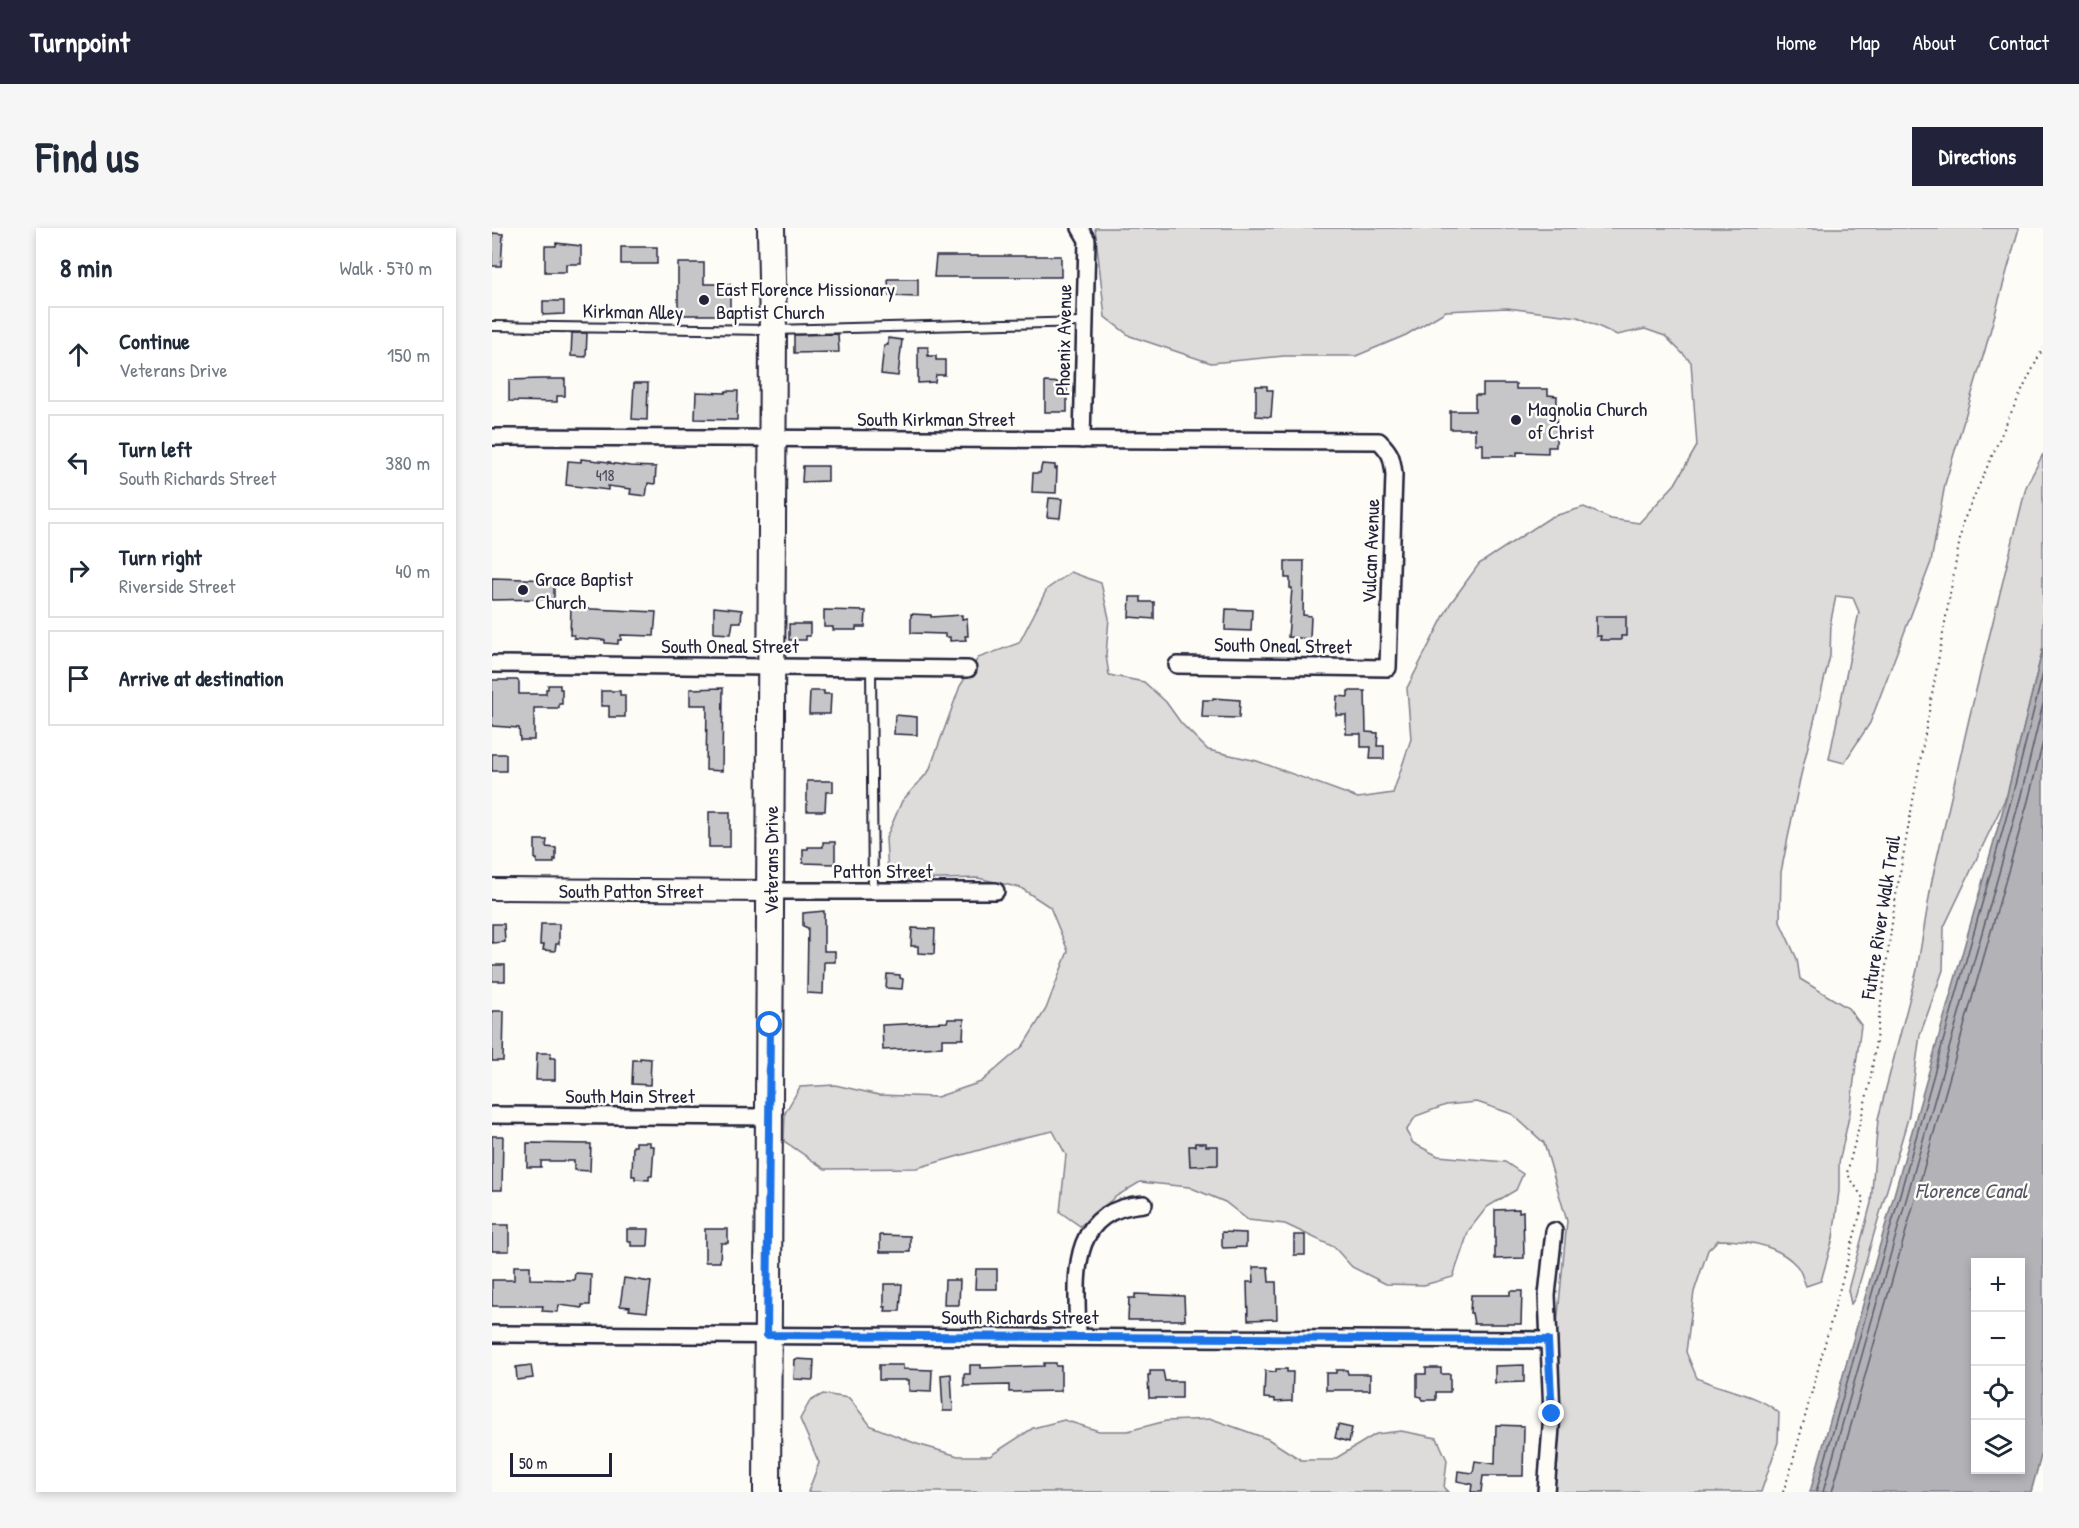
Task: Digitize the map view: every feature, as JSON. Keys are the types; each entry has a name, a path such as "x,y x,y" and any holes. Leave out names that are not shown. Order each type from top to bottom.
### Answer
{"main road":[{"name":"Veterans Drive","path":"767,1492 773,330 771,228"}],"street":[{"name":"Phoenix Avenue","path":"1082,440 1083,234"},
{"name":"South Kirkman Street","path":"492,437 1379,441"},
{"name":"Vulcan Avenue","path":"1379,441 1389,450 1394,474 1388,668"},
{"name":"South Oneal Street","path":"492,664 968,669"},
{"name":"South Oneal Street","path":"1177,665 1388,668"},
{"name":"South Patton Street","path":"492,889 770,891"},
{"name":"Patton Street","path":"770,891 996,891"},
{"name":"South Main Street","path":"492,1115 768,1117"},
{"path":"1078,1337 1077,1267 1086,1235 1110,1212 1126,1205 1143,1204"},
{"path":"1545,1492 1552,1414 1547,1294 1554,1231"},
{"name":"South Richards Street","path":"492,1334 1548,1340"}],"lane":[{"name":"Kirkman Alley","path":"492,326 773,330 1084,322"},
{"path":"871,667 873,892"}],"path":[{"name":"Future River Walk Trail","path":"1783,1492 1864,1200 1847,1173 1870,1083 1895,901 1963,522 2010,415 2043,348"}],"shaded area":[{"path":"1095,228 2019,228 1945,484 1931,562 1870,723 1844,763 1829,759 1859,612 1853,598 1836,596 1831,620 1830,656 1800,779 1781,872 1780,922 1797,959 1800,979 1848,1008 1861,1025 1850,1112 1839,1163 1839,1191 1833,1238 1821,1281 1806,1286 1798,1267 1780,1252 1750,1242 1718,1240 1708,1250 1694,1292 1686,1352 1697,1378 1761,1401 1779,1413 1778,1442 1761,1492 1554,1492 1558,1461 1557,1325 1567,1221 1544,1143 1512,1114 1477,1102 1446,1105 1416,1116 1406,1131 1413,1143 1438,1156 1505,1162 1523,1174 1516,1190 1487,1207 1469,1230 1453,1277 1424,1285 1386,1284 1352,1267 1334,1247 1285,1224 1248,1220 1225,1202 1189,1187 1140,1182 1115,1197 1080,1226 1060,1212 1066,1155 1053,1131 917,1168 825,1169 784,1141 785,1113 800,1087 835,1085 879,1095 937,1097 981,1082 1023,1046 1046,1009 1068,951 1050,907 1021,888 978,878 906,880 888,875 886,838 902,801 929,771 960,686 978,658 1019,643 1047,589 1071,572 1101,583 1109,618 1106,655 1109,675 1144,682 1166,702 1181,723 1208,750 1257,761 1358,798 1393,793 1411,739 1407,688 1450,604 1479,564 1551,517 1584,507 1611,519 1639,523 1675,484 1697,446 1691,362 1665,336 1645,329 1617,335 1578,317 1507,308 1446,311 1406,335 1356,356 1284,356 1211,363 1130,336 1105,317"},
{"path":"2043,454 2043,648 2007,795 1944,927 1943,970 1920,1035 1909,1115 1855,1298 1851,1304 1848,1290 1871,1203 1878,1119 1917,970 1932,880 2026,487"},
{"path":"823,1394 849,1398 871,1426 917,1444 958,1456 990,1456 1033,1428 1064,1420 1099,1431 1128,1431 1166,1421 1212,1419 1268,1439 1301,1460 1333,1460 1376,1434 1401,1431 1437,1438 1447,1460 1444,1488 1448,1492 808,1492 819,1463 800,1419 810,1401"}],"water":[{"name":"Florence Canal","path":"2043,648 2043,1449 2031,1492 1810,1492 2007,795"}],"building":[{"path":"492,233 503,234 501,266 492,266"},
{"path":"556,243 581,246 581,264 566,264 566,272 545,272 545,246 556,246"},
{"path":"621,247 657,247 657,264 621,264"},
{"path":"936,256 1061,256 1061,277 934,277"},
{"name":"East Florence Missionary Baptist Church","path":"678,263 704,263 704,284 730,284 730,315 678,315"},
{"path":"888,279 918,279 918,297 889,296"},
{"path":"543,301 564,301 564,314 543,315"},
{"path":"572,333 587,333 586,357 571,356"},
{"path":"838,334 839,352 794,353 794,335"},
{"path":"888,338 902,340 898,376 881,374 884,345 888,345"},
{"path":"918,347 928,347 928,356 936,356 936,360 945,360 945,375 936,375 935,382 918,383"},
{"path":"565,379 565,396 557,396 557,402 509,401 509,380"},
{"path":"1045,382 1067,383 1067,412 1045,412"},
{"path":"634,383 648,383 647,420 632,419"},
{"name":"Magnolia Church of Christ","path":"1483,384 1516,384 1516,389 1548,389 1548,395 1557,396 1556,447 1548,447 1548,453 1517,452 1517,456 1483,456 1483,444 1475,444 1475,429 1450,429 1450,411 1475,411 1475,395 1483,395"},
{"path":"1256,386 1267,386 1267,390 1273,390 1271,417 1256,416"},
{"path":"726,391 738,391 737,420 695,419 696,392 725,393"},
{"path":"581,459 656,467 655,484 648,483 646,496 630,494 631,489 608,486 608,490 566,485 568,461 581,462"},
{"path":"1042,464 1055,465 1055,469 1057,468 1056,493 1032,492 1033,473 1040,473"},
{"path":"803,466 828,466 828,481 802,482"},
{"path":"1049,498 1062,499 1060,518 1047,517"},
{"path":"1285,561 1304,561 1303,615 1311,616 1310,639 1288,637 1292,588 1290,588 1290,578 1285,578"},
{"name":"Grace Baptist Church","path":"492,578 554,580 554,599 492,600"},
{"path":"1130,597 1141,597 1141,602 1154,602 1154,619 1129,617"},
{"path":"714,607 742,610 741,622 733,622 731,634 714,633"},
{"path":"571,608 656,612 654,636 621,635 618,644 605,643 605,640 574,638 574,635 570,635"},
{"path":"1226,609 1252,610 1251,631 1225,630"},
{"path":"824,610 866,611 865,627 856,627 856,630 833,630 833,627 824,627"},
{"path":"911,614 931,615 931,617 962,615 962,619 967,618 968,636 965,636 966,640 950,641 950,637 945,637 945,634 911,633"},
{"path":"1596,616 1626,616 1626,636 1621,636 1621,640 1600,640 1601,636 1596,636"},
{"path":"789,624 810,624 810,636 806,636 806,640 789,640"},
{"path":"492,680 517,680 519,694 546,694 548,685 560,685 562,704 559,704 559,708 534,708 534,740 520,740 519,728 492,726"},
{"path":"723,688 722,771 706,770 707,705 690,705 690,689"},
{"path":"601,691 620,691 620,695 625,695 625,717 609,717 609,706 601,706"},
{"path":"810,691 824,691 824,694 831,694 830,714 809,714"},
{"path":"1348,691 1365,691 1366,732 1378,733 1377,746 1384,746 1384,759 1370,759 1371,747 1361,747 1361,734 1346,734 1346,715 1336,715 1337,696 1348,697"},
{"path":"1213,698 1240,700 1239,718 1202,717 1203,700 1213,700"},
{"path":"895,715 917,717 917,735 894,734"},
{"path":"492,754 506,754 506,771 492,771"},
{"path":"807,781 833,781 833,792 826,792 825,811 807,811"},
{"path":"709,812 730,812 730,847 709,847"},
{"path":"535,840 547,840 546,847 556,848 554,863 537,863"},
{"path":"823,842 835,842 835,864 803,863 803,849 823,847"},
{"path":"824,911 824,951 835,951 835,962 824,962 823,994 807,993 808,928 803,926 803,913"},
{"path":"492,924 504,924 505,942 492,943"},
{"path":"541,924 559,924 559,944 556,944 555,951 543,950 544,945 540,945"},
{"path":"912,928 935,929 934,954 918,953 918,946 911,946"},
{"path":"492,965 505,965 505,981 492,981"},
{"path":"887,974 900,975 903,979 902,989 886,988"},
{"path":"492,1011 504,1011 503,1061 492,1061"},
{"path":"948,1019 964,1019 963,1039 942,1039 942,1047 883,1050 882,1025 947,1022"},
{"path":"537,1053 551,1053 550,1058 555,1058 555,1080 536,1080"},
{"path":"640,1058 651,1059 650,1085 632,1084 633,1060 640,1060"},
{"path":"492,1136 503,1136 502,1190 492,1190"},
{"path":"636,1142 650,1142 650,1146 654,1146 652,1176 649,1176 649,1180 635,1179 635,1176 632,1176 633,1146 636,1146"},
{"path":"527,1143 591,1144 590,1171 574,1170 574,1161 541,1161 541,1167 527,1167"},
{"path":"1195,1143 1218,1146 1218,1165 1190,1166 1189,1146 1195,1146"},
{"path":"1519,1209 1519,1212 1523,1211 1524,1258 1495,1259 1495,1210"},
{"path":"492,1225 509,1225 509,1251 492,1251"},
{"path":"627,1229 649,1229 648,1246 631,1246 631,1241 627,1241"},
{"path":"705,1229 728,1229 728,1243 721,1243 720,1262 705,1262"},
{"path":"1222,1232 1246,1233 1246,1247 1223,1248"},
{"path":"880,1235 910,1236 910,1252 880,1252"},
{"path":"1294,1235 1305,1235 1305,1255 1294,1255"},
{"path":"514,1266 530,1266 530,1279 574,1280 575,1273 591,1274 590,1305 582,1305 582,1308 559,1305 558,1312 542,1311 543,1306 492,1306 492,1280 514,1280"},
{"path":"1253,1267 1268,1267 1269,1282 1276,1282 1277,1319 1248,1320 1247,1282 1254,1282"},
{"path":"976,1269 997,1269 997,1289 975,1289"},
{"path":"624,1278 651,1282 647,1312 629,1310 630,1307 620,1306"},
{"path":"945,1280 960,1280 959,1305 944,1305"},
{"path":"884,1284 902,1284 900,1311 885,1311"},
{"path":"1510,1291 1522,1291 1521,1324 1474,1324 1472,1313 1470,1313 1471,1295 1510,1295"},
{"path":"1135,1294 1184,1296 1185,1320 1128,1320 1129,1298 1135,1298"},
{"path":"795,1359 814,1360 813,1380 794,1379"},
{"path":"1044,1363 1056,1363 1056,1366 1061,1366 1061,1391 1009,1392 1009,1385 964,1386 964,1374 970,1374 970,1365 981,1365 981,1368 1044,1366"},
{"path":"531,1365 533,1378 517,1380 516,1367"},
{"path":"879,1365 903,1365 903,1369 932,1370 931,1392 909,1391 909,1380 879,1380"},
{"path":"1524,1365 1524,1382 1495,1383 1495,1366"},
{"path":"1426,1368 1441,1368 1441,1374 1450,1374 1450,1392 1436,1392 1436,1400 1422,1400 1422,1397 1417,1396 1417,1374 1426,1374"},
{"path":"1276,1369 1287,1369 1287,1372 1293,1372 1292,1401 1275,1402 1275,1399 1264,1398 1265,1371 1276,1372"},
{"path":"1336,1370 1347,1370 1348,1374 1370,1374 1370,1390 1326,1390 1326,1373 1336,1373"},
{"path":"1150,1371 1163,1371 1165,1381 1182,1381 1182,1398 1149,1398 1148,1375"},
{"path":"951,1374 953,1411 943,1411 941,1375"},
{"path":"1338,1425 1352,1428 1349,1442 1335,1438"},
{"path":"1496,1425 1524,1426 1523,1476 1483,1476 1481,1492 1471,1492 1472,1484 1457,1481 1458,1471 1473,1473 1475,1461 1495,1464"}],"place":[{"name":"East Florence Missionary Baptist Church","path":"704,300"},
{"name":"Magnolia Church of Christ","path":"1516,420"},
{"name":"Grace Baptist Church","path":"523,590"}],"route":[{"path":"770,1025 767,1335 1548,1340 1552,1414"}]}
